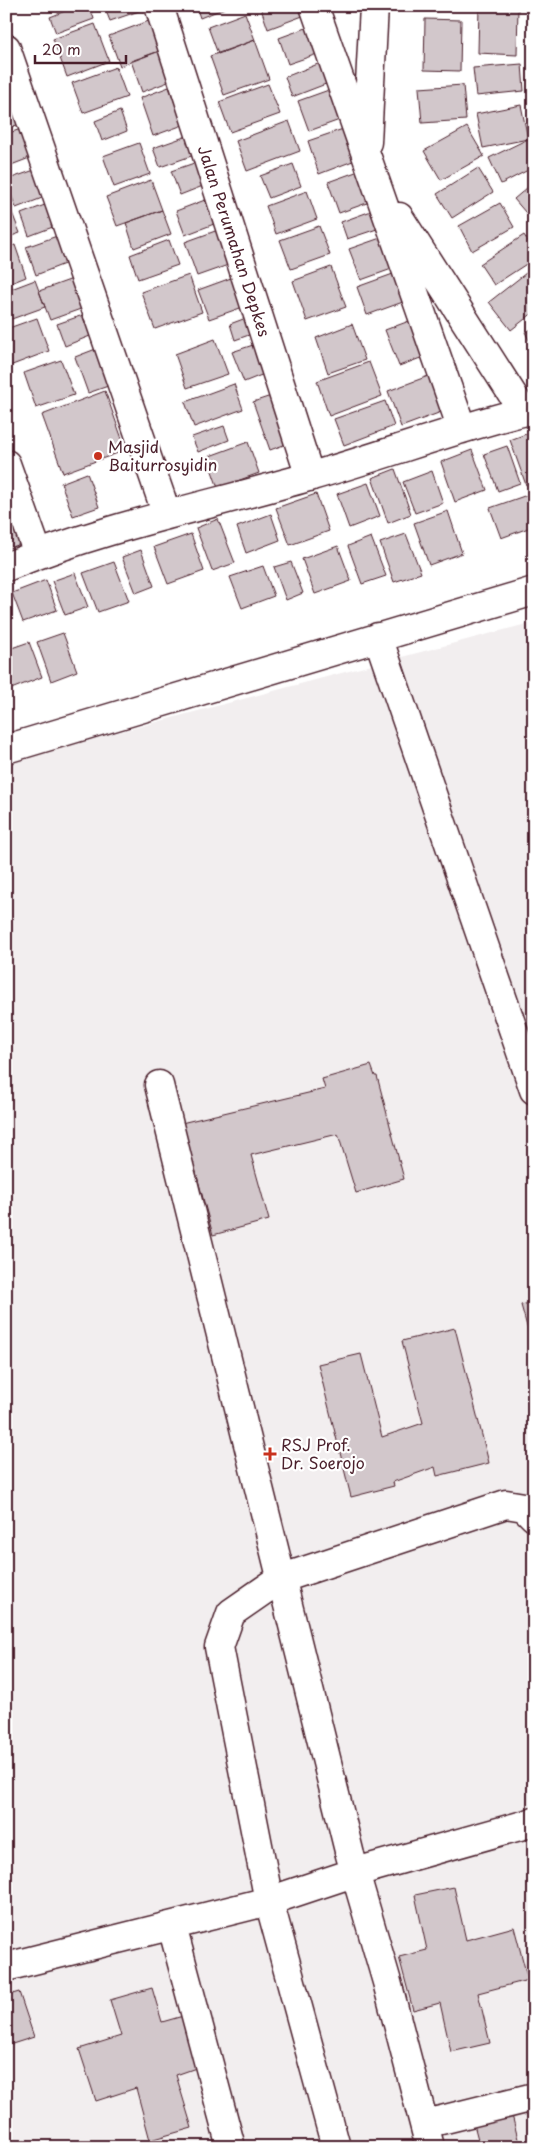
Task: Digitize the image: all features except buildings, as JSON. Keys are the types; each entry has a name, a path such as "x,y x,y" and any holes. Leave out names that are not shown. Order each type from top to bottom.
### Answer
{"street":[{"name":"Jalan Perumahan Depkes","path":"159,6 310,477"},
{"path":"314,6 462,429"},
{"path":"6,567 38,554 167,515 310,477 529,410 370,168 374,6"},
{"path":"6,48 167,515"},
{"path":"6,464 38,554"},
{"path":"6,749 534,591"},
{"path":"378,637 534,1090"},
{"path":"160,1085 280,1579 350,1855 428,2136 534,2097"},
{"path":"336,2147 269,1901 219,1647 231,1613 280,1579 506,1504 524,1507 534,1517"},
{"path":"6,1967 269,1901 356,1872 534,1822"},
{"path":"172,1926 231,2147"}],"shaded area":[{"name":"RSJ Prof. Dr. Soerojo","path":"534,622 534,2147 6,2147 6,762"}],"place":[{"name":"Masjid Baiturrosyidin","path":"98,456"},
{"name":"RSJ Prof. Dr. Soerojo","path":"270,1454"}]}
